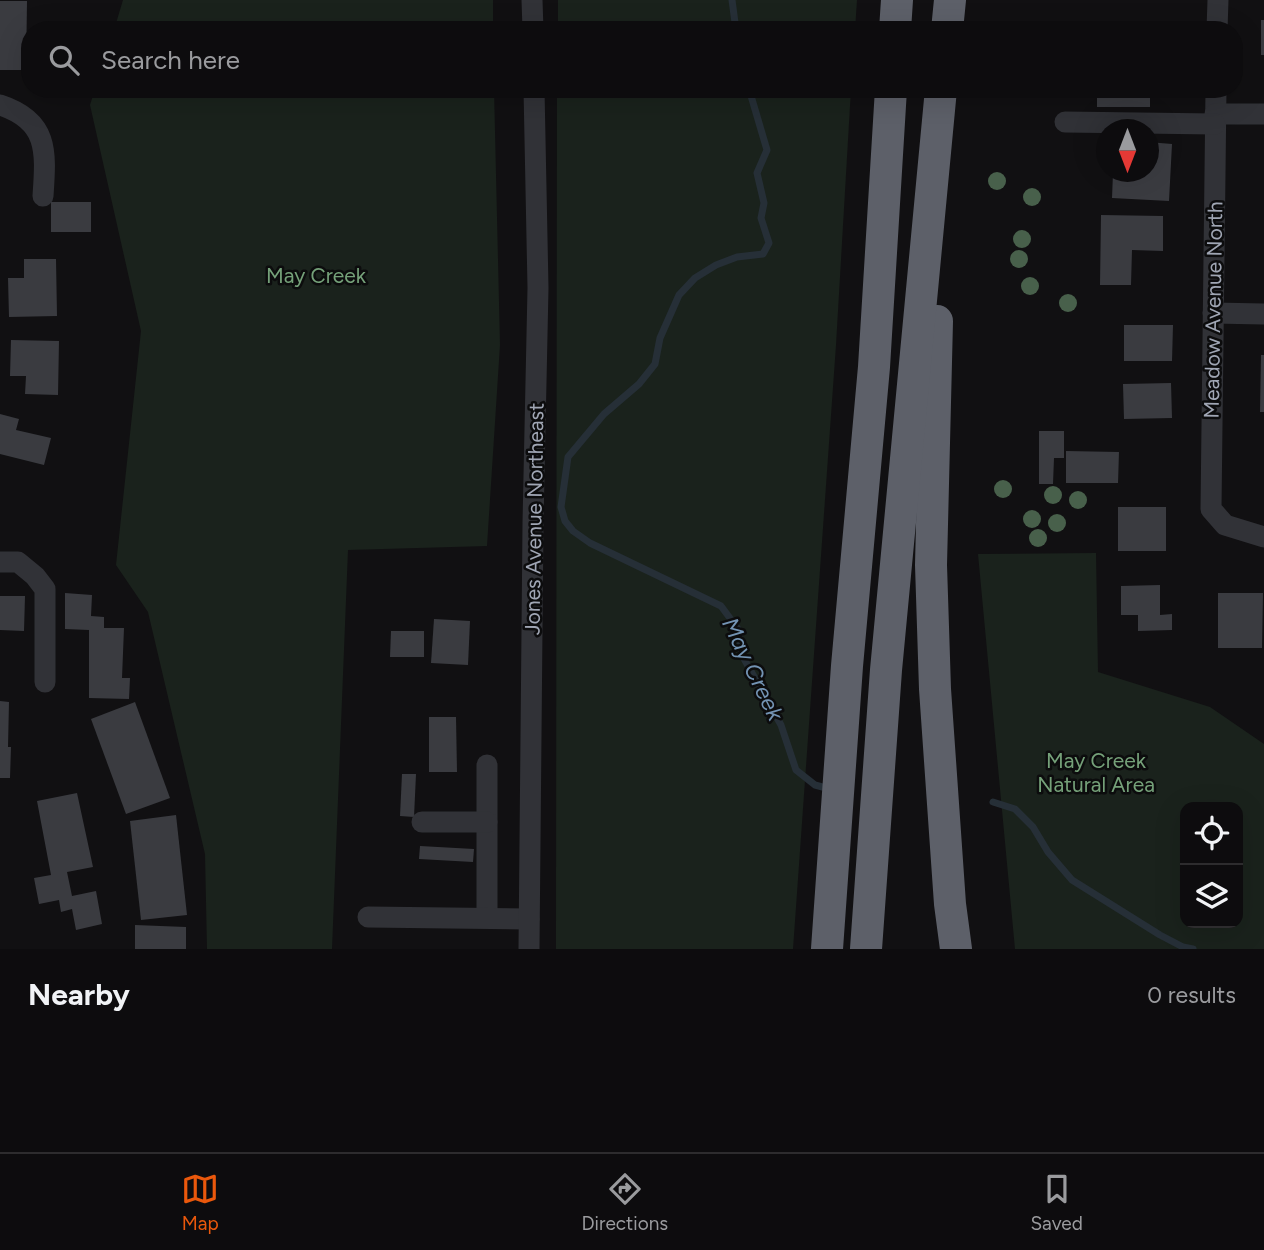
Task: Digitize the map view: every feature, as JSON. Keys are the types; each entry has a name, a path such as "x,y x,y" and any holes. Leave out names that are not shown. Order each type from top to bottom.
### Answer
{"highway":[{"path":"896,21 897,0"},
{"path":"948,21 950,0"},
{"path":"828,941 847,666 874,367 890,98"},
{"path":"866,942 886,670 940,98"},
{"path":"933,163 937,328 931,565 935,689 950,904 956,949"}],"street":[{"path":"532,0 533,21"},
{"path":"1217,0 1217,21"},
{"name":"Jones Avenue Northeast","path":"529,949 538,288 534,98"},
{"name":"Meadow Avenue North","path":"1216,98 1211,509 1225,525 1264,537"},
{"path":"0,105 19,111 32,122 41,135 45,159 43,196"},
{"path":"1065,122 1215,119 1264,114"},
{"path":"1213,313 1264,314"},
{"path":"0,562 18,562 35,576 45,589 45,682"},
{"path":"487,765 487,917"},
{"path":"422,821 487,822"},
{"path":"368,917 529,919"}],"green space":[{"path":"123,0 493,0 493,21 117,21"},
{"path":"558,0 857,0 856,21 558,21"},
{"name":"May Creek","path":"92,98 494,98 500,345 487,546 348,550 332,949 207,949 205,854 148,612 116,565 141,331 90,105"},
{"name":"May Creek","path":"557,98 850,98 836,345 793,949 556,949"},
{"name":"May Creek Natural Area","path":"1096,553 1098,672 1210,707 1264,744 1264,949 1015,949 978,554"}],"building":[{"path":"0,1 27,1 27,21 21,21 21,70 0,70"},
{"path":"1261,20 1264,20 1264,55 1261,55"},
{"path":"1097,98 1150,98 1150,107 1097,107"},
{"path":"1159,143 1172,144 1169,201 1112,198 1113,182 1159,182"},
{"path":"51,202 91,202 91,232 51,232"},
{"path":"1101,215 1163,216 1163,251 1132,250 1131,285 1100,285"},
{"path":"24,259 56,259 57,316 9,317 8,278 24,278"},
{"path":"1124,325 1173,325 1172,361 1124,361"},
{"path":"11,340 59,341 58,395 25,394 26,376 10,376"},
{"path":"1261,355 1264,355 1264,412 1260,412"},
{"path":"1171,383 1172,418 1124,419 1123,384"},
{"path":"0,414 19,419 16,430 51,438 44,465 0,454"},
{"path":"1039,431 1064,431 1064,458 1054,458 1053,484 1039,484"},
{"path":"1066,451 1119,452 1118,483 1066,483"},
{"path":"1118,507 1166,507 1166,551 1118,551"},
{"path":"1160,585 1160,615 1172,614 1172,630 1138,631 1138,615 1121,615 1121,586"},
{"path":"65,593 92,595 91,616 104,617 104,628 124,628 122,678 130,678 129,699 89,698 89,630 65,629"},
{"path":"1218,593 1263,593 1262,648 1218,648"},
{"path":"0,596 25,596 24,631 0,630"},
{"path":"434,619 470,621 468,665 431,663"},
{"path":"391,631 424,631 424,657 390,657"},
{"path":"0,701 9,702 10,778 0,778"},
{"path":"135,702 170,798 126,814 91,719"},
{"path":"429,717 456,717 457,772 429,772"},
{"path":"402,774 416,774 414,817 400,816"},
{"path":"77,793 93,867 67,872 72,896 96,891 102,924 76,930 72,909 61,912 59,900 39,904 34,878 51,875 37,801"},
{"path":"176,815 187,915 141,920 130,821"},
{"path":"420,846 474,849 473,862 419,859"},
{"path":"135,925 186,927 186,949 135,949"}],"waterway":[{"name":"May Creek","path":"732,0 735,21"},
{"name":"May Creek","path":"752,98 767,150 757,173 764,203 761,218 769,243 763,254 737,257 716,265 695,278 679,295 660,338 655,364 639,384 604,414 568,457 561,507 565,521 573,531 590,543 721,606 738,629 742,655 781,725 796,770 815,785 830,789"},
{"name":"May Creek","path":"993,802 1015,809 1033,827 1048,852 1072,880 1160,935 1193,949"}]}
